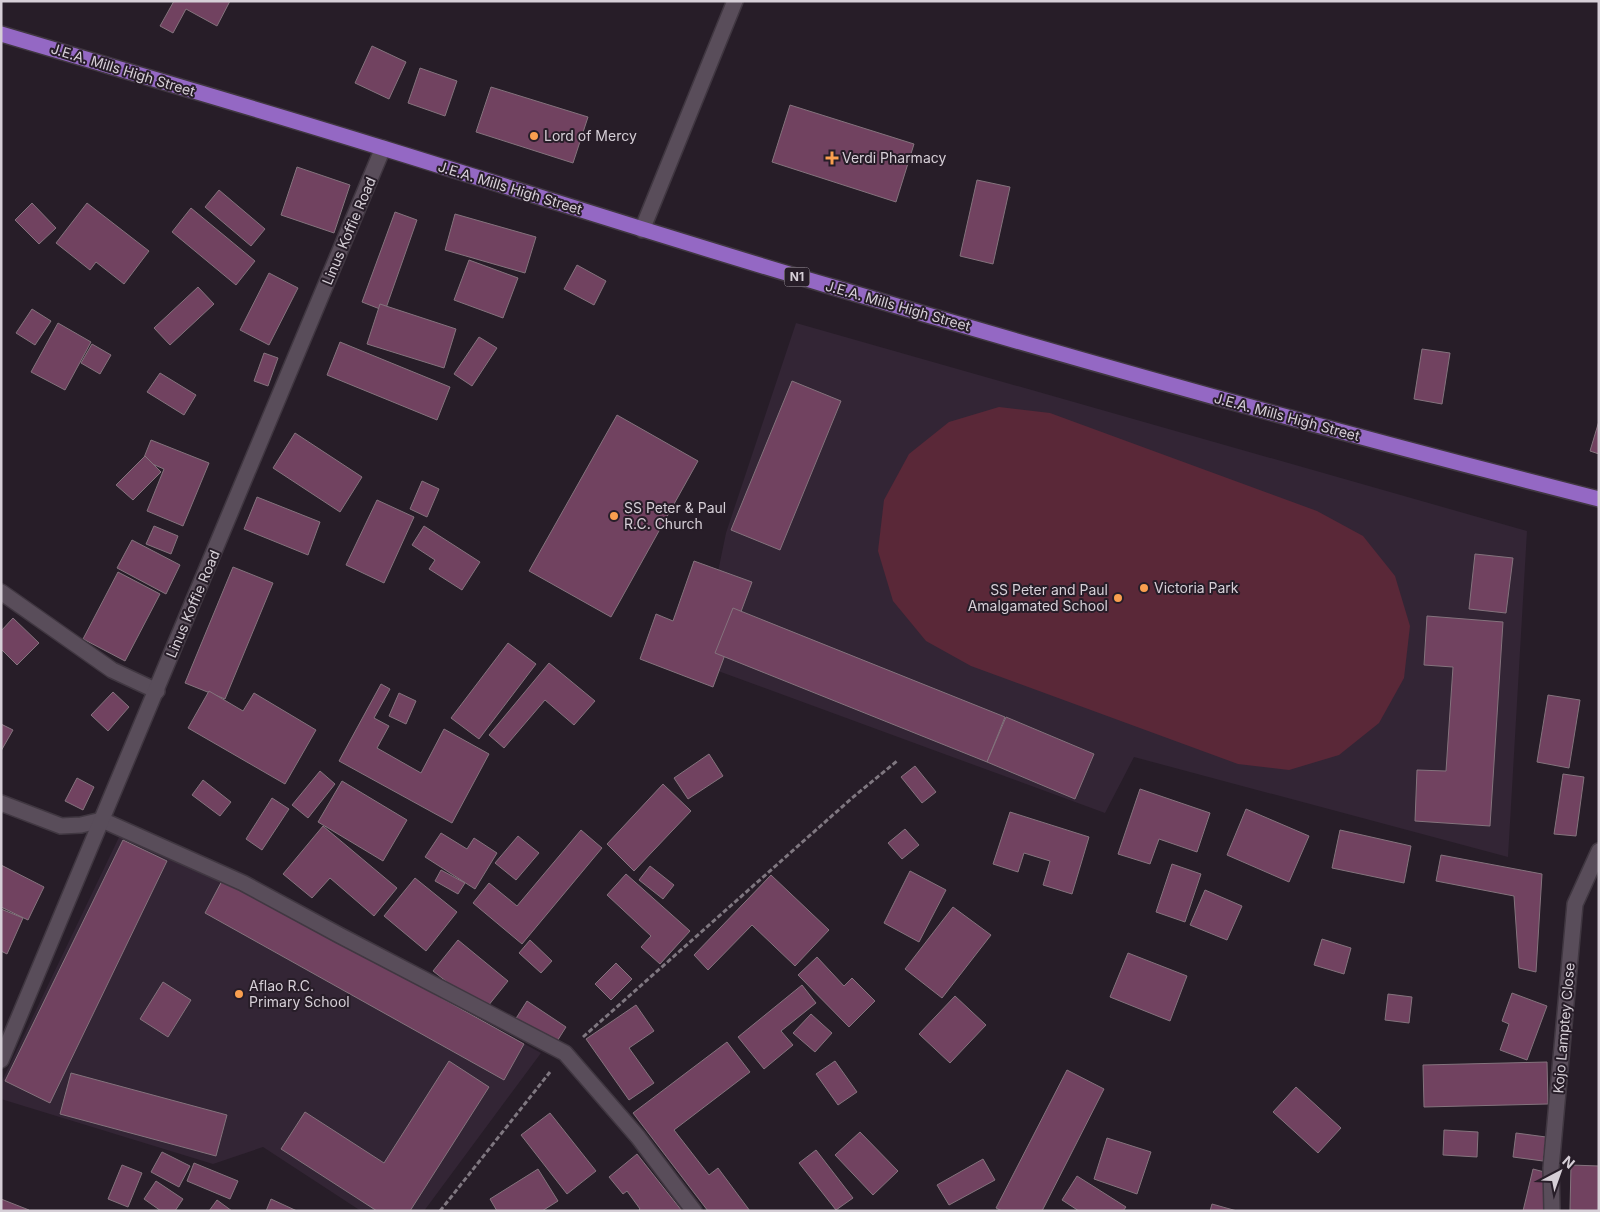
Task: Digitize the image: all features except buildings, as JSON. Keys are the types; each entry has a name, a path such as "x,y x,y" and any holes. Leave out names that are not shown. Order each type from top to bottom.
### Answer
{"highway":[{"name":"J.E.A. Mills High Street","path":"1,34 383,148 642,230 834,288 1218,398 1437,458 1599,499"}],"street":[{"path":"642,230 735,1"},
{"name":"Linus Koffie Road","path":"1,1060 383,148"},
{"path":"1,592 112,670 156,691"},
{"path":"1,803 61,826 81,825 102,820 243,883 338,936 566,1053 638,1137 694,1211"},
{"name":"Kojo Lamptey Close","path":"1552,1211 1552,1168 1575,904 1599,851"}],"path":[{"path":"440,1211 566,1053 852,798 897,761"}],"shaded area":[{"name":"SS Peter and Paul Amalgamated School","path":"796,323 1527,531 1508,857 1134,757 1105,813 699,664 726,533"},
{"name":"Victoria Park","path":"999,407 1050,413 1317,511 1363,536 1395,576 1410,626 1404,678 1379,723 1339,755 1289,770 1238,764 971,666 926,641 893,601 878,551 884,500 909,454 949,422"},
{"name":"Aflao R.C. Primary School","path":"121,833 227,879 541,1053 424,1211 361,1211 263,1147 213,1164 1,1099 1,1083"}],"place":[{"name":"Lord of Mercy","path":"534,136"},
{"name":"Verdi Pharmacy","path":"832,158"},
{"name":"SS Peter & Paul R.C. Church","path":"614,516"},
{"name":"Victoria Park","path":"1144,588"},
{"name":"SS Peter and Paul Amalgamated School","path":"1118,598"},
{"name":"Aflao R.C. Primary School","path":"239,994"}]}
